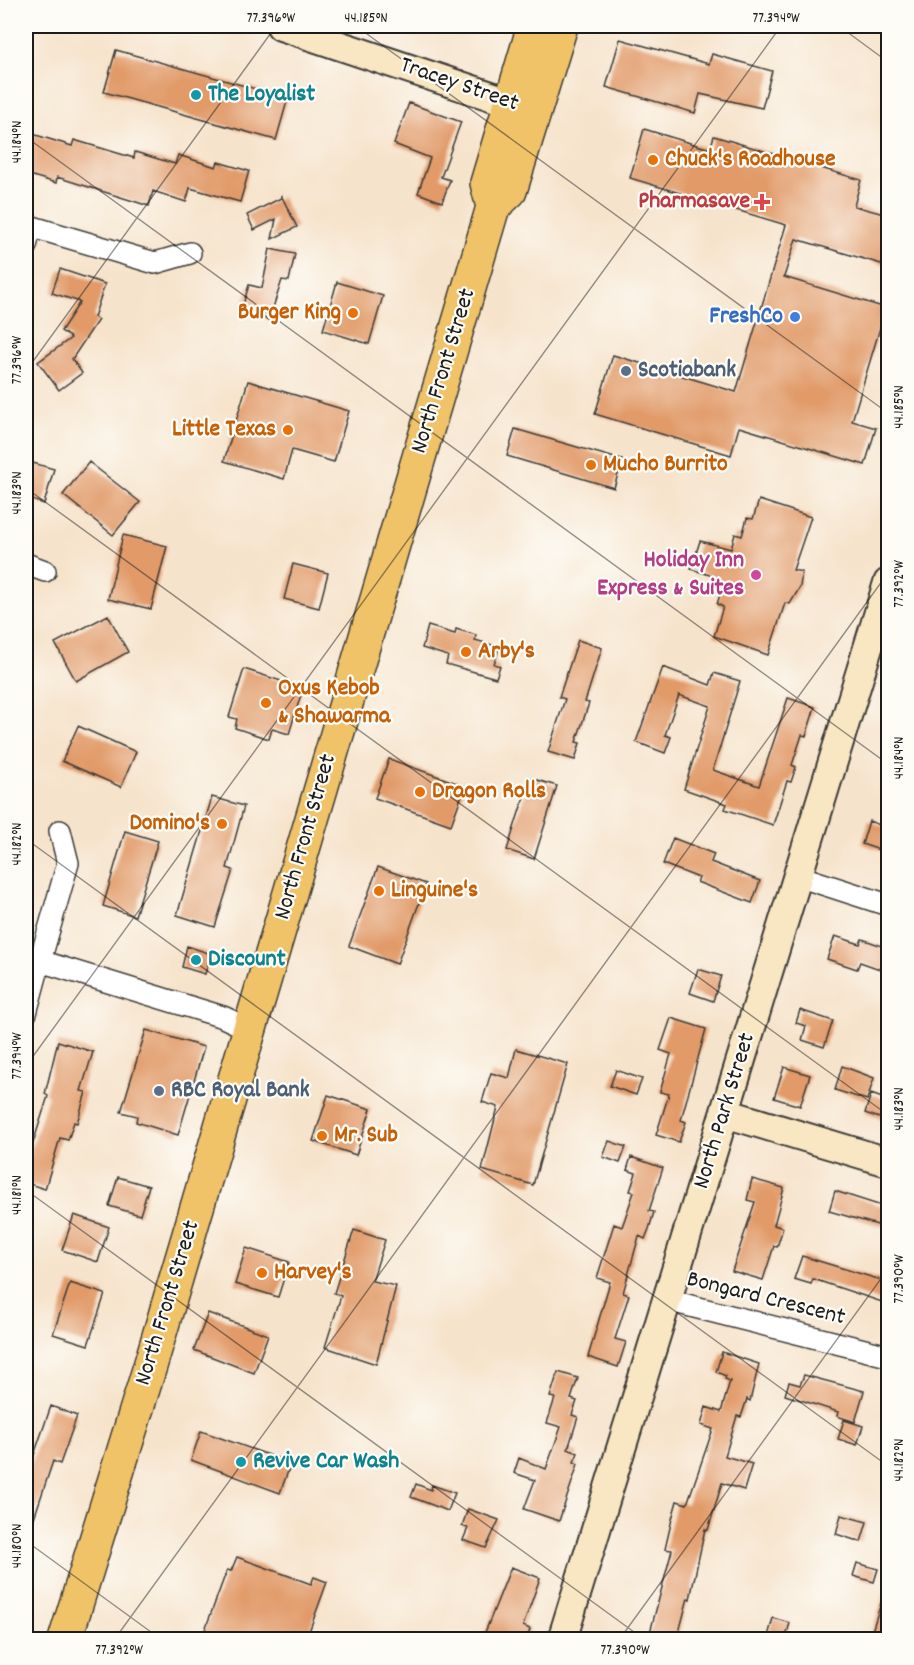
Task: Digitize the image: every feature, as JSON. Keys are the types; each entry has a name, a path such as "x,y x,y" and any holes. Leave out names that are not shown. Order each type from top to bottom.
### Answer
{"main road":[{"name":"North Front Street","path":"65,1640 493,207 510,191 534,26"},
{"name":"North Front Street","path":"522,106 561,26"}],"street":[{"name":"Tracey Street","path":"281,26 522,106"},
{"path":"27,233 155,263 190,253"},
{"name":"North Park Street","path":"562,1640 888,583"},
{"path":"26,1013 68,863 60,831"},
{"path":"798,876 888,906"},
{"path":"40,961 223,1017 249,1029"},
{"path":"725,1113 888,1162"},
{"name":"Bongard Crescent","path":"667,1300 888,1356"}],"building":[{"path":"620,39 709,64 712,54 772,71 762,108 700,94 695,113 606,87"},
{"name":"The Loyalist","path":"116,50 288,98 276,140 104,92"},
{"path":"409,103 461,122 441,177 450,180 442,202 418,193 430,158 394,144"},
{"path":"644,129 710,149 714,136 861,180 854,206 888,215 888,266 796,239 784,277 886,308 852,421 876,428 865,465 739,427 731,455 595,414 613,355 736,392 786,225 630,178"},
{"path":"26,132 72,146 74,140 134,158 135,152 175,164 178,155 216,167 218,162 249,171 240,202 190,188 186,202 153,191 149,206 57,177 56,183 26,174"},
{"path":"281,195 297,227 272,239 276,219 254,230 247,215 281,198"},
{"path":"270,249 295,254 289,281 282,280 269,320 241,311 249,285 262,288"},
{"path":"60,269 105,284 94,317 98,320 72,359 82,373 59,390 38,362 71,338 61,331 80,302 52,293"},
{"name":"Burger King","path":"337,282 383,296 369,344 323,330"},
{"name":"Little Texas","path":"248,381 349,411 334,462 292,450 284,479 224,461"},
{"path":"515,429 622,460 614,488 507,456"},
{"path":"26,461 54,469 44,504 26,498"},
{"path":"89,462 140,502 113,535 63,495"},
{"name":"Holiday Inn Express & Suites","path":"759,500 811,517 793,570 802,572 800,587 790,604 785,603 768,655 714,636 723,607 717,604 722,588 717,587 719,578 691,569 700,541 731,549 735,534 742,536 747,518 753,519"},
{"path":"123,535 167,546 151,609 108,599"},
{"path":"293,564 328,573 319,608 284,599"},
{"path":"108,615 128,652 76,681 55,643"},
{"name":"Arby's","path":"428,626 455,634 456,629 476,635 475,640 499,647 494,664 500,666 496,678 446,664 448,656 422,648"},
{"path":"578,640 602,648 585,702 589,703 576,742 580,743 575,760 548,752 565,699 559,697"},
{"path":"663,667 710,685 714,673 740,681 713,770 759,786 788,698 815,707 806,736 802,735 792,765 796,767 791,782 787,781 773,825 725,809 727,804 684,789 710,706 679,695 665,735 671,737 665,753 636,742"},
{"name":"Oxus Kebob & Shawarma","path":"244,669 303,688 289,734 272,729 269,739 235,728 237,719 229,717"},
{"path":"78,726 136,752 121,787 62,761"},
{"name":"Dragon Rolls","path":"389,759 465,786 451,825 375,798"},
{"path":"530,778 557,786 534,859 507,850"},
{"path":"212,797 244,806 227,868 233,870 215,927 177,915"},
{"path":"869,821 888,828 888,853 862,844"},
{"path":"125,831 158,841 135,916 103,906"},
{"path":"673,838 714,854 711,862 760,881 752,903 697,882 699,878 663,864"},
{"path":"378,867 426,884 397,964 349,946"},
{"path":"835,936 860,944 862,939 888,948 888,972 860,962 857,969 827,959"},
{"name":"Discount","path":"187,946 211,954 205,974 182,967"},
{"path":"698,969 721,976 713,1001 690,993"},
{"path":"800,1010 833,1021 824,1047 802,1040 806,1026 796,1023"},
{"path":"671,1018 706,1029 681,1120 686,1122 679,1142 656,1135 669,1094 660,1092 671,1054 660,1050"},
{"name":"RBC Royal Bank","path":"146,1030 204,1047 178,1135 136,1122 137,1116 121,1112"},
{"path":"58,1041 93,1052 81,1091 86,1092 77,1123 74,1122 68,1140 60,1138 45,1189 26,1183 26,1158 28,1159 48,1096 45,1094"},
{"path":"516,1049 568,1064 533,1185 482,1170 498,1107 482,1102 491,1073 509,1078"},
{"path":"842,1066 874,1078 867,1100 835,1090"},
{"path":"784,1067 810,1075 800,1106 774,1098"},
{"path":"616,1070 642,1079 636,1095 610,1086"},
{"path":"871,1094 888,1100 888,1121 865,1113"},
{"path":"328,1095 371,1109 356,1155 313,1141"},
{"path":"609,1141 626,1147 620,1163 603,1157"},
{"path":"631,1157 663,1168 649,1211 654,1212 649,1229 645,1239 639,1236 623,1293 629,1295 615,1339 626,1342 618,1367 588,1357 610,1282 597,1278 614,1224 622,1227 634,1192 630,1191 636,1173 627,1170"},
{"path":"118,1177 149,1186 140,1215 109,1206"},
{"path":"752,1179 784,1188 774,1225 783,1228 777,1247 774,1246 763,1280 732,1271 755,1202 747,1200"},
{"path":"835,1191 888,1208 888,1228 829,1211"},
{"path":"74,1215 109,1227 98,1262 62,1250"},
{"path":"354,1230 385,1240 372,1281 396,1286 376,1364 325,1347 341,1296 334,1293"},
{"name":"Harvey's","path":"246,1248 289,1262 278,1297 235,1284"},
{"path":"802,1256 888,1282 888,1304 813,1279 811,1284 794,1279"},
{"path":"70,1283 105,1294 88,1345 53,1334"},
{"path":"208,1313 268,1335 254,1373 194,1350"},
{"path":"722,1352 759,1364 750,1401 747,1399 741,1417 737,1416 725,1456 752,1464 744,1490 722,1483 708,1530 705,1529 690,1599 688,1598 677,1640 648,1640 672,1550 665,1549 677,1501 687,1504 713,1429 701,1425 706,1407 721,1412 730,1381 725,1379 726,1376 716,1372"},
{"path":"558,1372 578,1378 571,1399 577,1401 572,1415 578,1417 568,1449 578,1453 574,1462 578,1464 559,1521 524,1509 535,1480 514,1473 519,1458 546,1469 561,1427 547,1423 555,1398 550,1397"},
{"path":"804,1375 864,1391 855,1422 837,1416 838,1412 785,1395 789,1382 800,1385"},
{"path":"51,1406 77,1416 60,1464 53,1461 28,1536 26,1535 26,1478"},
{"path":"844,1420 863,1426 857,1445 838,1439"},
{"name":"Revive Car Wash","path":"201,1431 291,1463 280,1493 191,1460"},
{"path":"416,1484 431,1490 432,1485 455,1493 448,1511 411,1497"},
{"path":"468,1509 499,1520 486,1548 463,1540 468,1528 462,1526"},
{"path":"841,1515 867,1522 861,1542 836,1534"},
{"path":"237,1557 311,1584 314,1577 327,1582 306,1640 214,1640 203,1635 227,1570 231,1571"},
{"path":"857,1563 878,1569 874,1582 853,1576"},
{"path":"511,1567 540,1578 523,1626 530,1629 527,1640 482,1640"},
{"path":"886,1588 888,1588 888,1640 869,1640"},
{"path":"773,1618 790,1623 785,1640 767,1640"}],"place":[{"name":"The Loyalist","path":"196,95"},
{"name":"Chuck's Roadhouse","path":"653,160"},
{"name":"Pharmasave","path":"762,202"},
{"name":"Burger King","path":"353,313"},
{"name":"FreshCo","path":"795,317"},
{"name":"Scotiabank","path":"626,371"},
{"name":"Little Texas","path":"288,430"},
{"name":"Mucho Burrito","path":"591,465"},
{"name":"Holiday Inn Express & Suites","path":"756,575"},
{"name":"Arby's","path":"466,652"},
{"name":"Oxus Kebob & Shawarma","path":"266,703"},
{"name":"Dragon Rolls","path":"420,792"},
{"name":"Domino's","path":"222,824"},
{"name":"Linguine's","path":"379,891"},
{"name":"Discount","path":"196,960"},
{"name":"RBC Royal Bank","path":"159,1091"},
{"name":"Mr. Sub","path":"322,1136"},
{"name":"Harvey's","path":"262,1273"},
{"name":"Revive Car Wash","path":"241,1462"}]}
